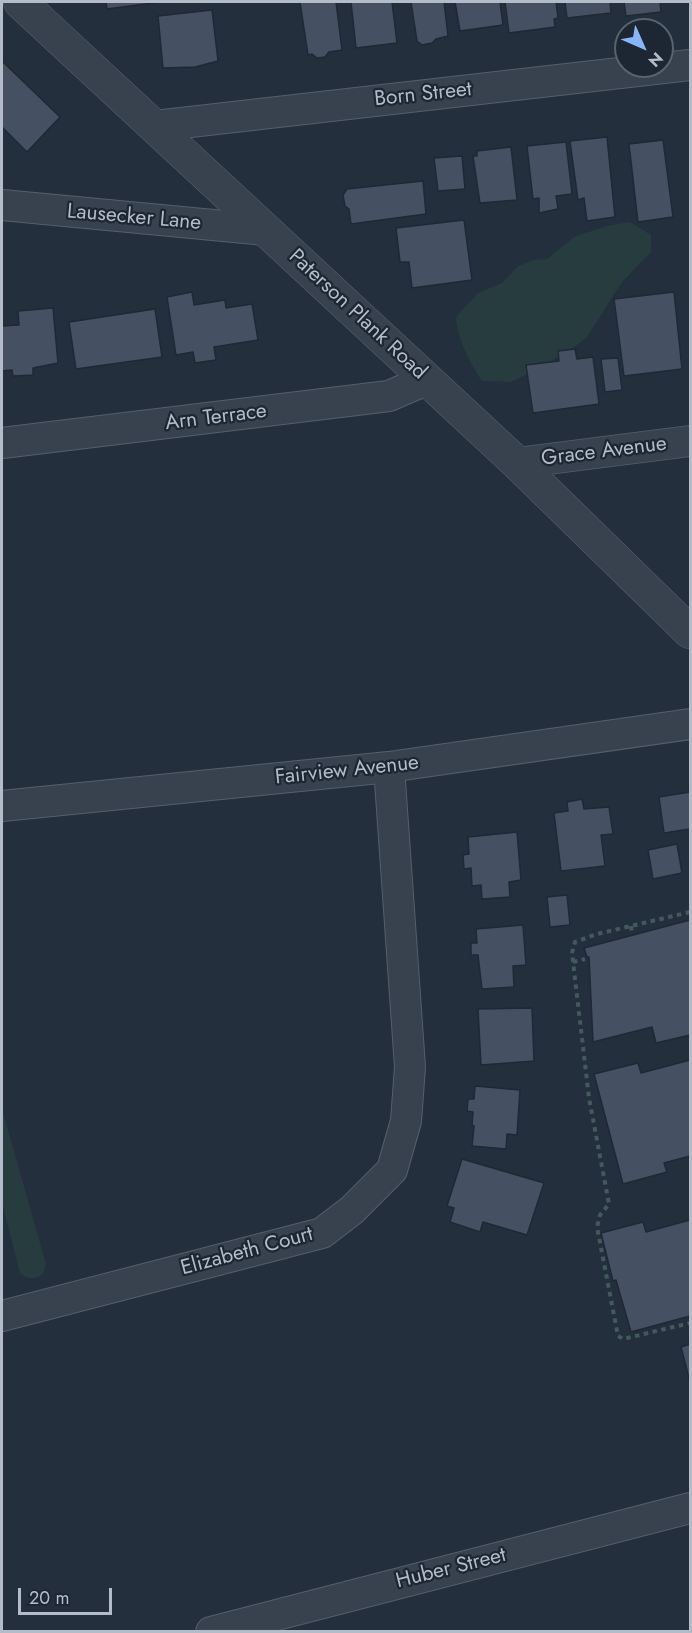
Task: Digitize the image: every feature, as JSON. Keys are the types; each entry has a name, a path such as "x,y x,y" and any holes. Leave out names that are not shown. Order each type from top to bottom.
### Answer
{"street":[{"name":"Paterson Plank Road","path":"20,2 517,463 690,632"},
{"name":"Born Street","path":"155,126 690,65"},
{"name":"Lausecker Lane","path":"2,205 266,230"},
{"name":"Arn Terrace","path":"2,443 388,396 426,380"},
{"name":"Grace Avenue","path":"517,463 690,441"},
{"name":"Fairview Avenue","path":"2,806 389,767 690,724"},
{"name":"Elizabeth Court","path":"2,1316 322,1233 352,1210 392,1170 406,1121 410,1066 389,767"},
{"name":"Huber Street","path":"211,1632 690,1508"}],"path":[{"path":"690,912 575,942 572,953 589,1098 609,1204 600,1215 597,1227 618,1336 623,1339 690,1323"},
{"path":"631,926 632,934"},
{"path":"573,962 585,959"}],"green space":[{"path":"630,222 651,235 651,252 622,282 587,337 536,370 511,382 482,381 462,342 456,317 478,293 502,283 518,266 534,260 547,259 574,237 607,226"},
{"path":"2,1109 46,1264 43,1274 34,1278 28,1278 20,1273 2,1202"}],"building":[{"path":"106,2 161,2 107,9"},
{"path":"300,2 336,2 342,50 329,52 325,57 317,58 312,54 308,55"},
{"path":"351,2 392,2 397,43 356,48"},
{"path":"411,2 444,2 448,36 422,45 417,41"},
{"path":"455,2 500,2 503,25 460,31"},
{"path":"505,2 556,2 558,18 554,19 555,27 509,33"},
{"path":"565,2 610,2 611,13 567,18"},
{"path":"624,2 660,2 661,12 626,16"},
{"path":"212,10 218,61 195,67 163,68 158,16"},
{"path":"2,61 60,117 27,152 2,127"},
{"path":"607,137 615,217 587,221 584,198 578,200 570,141"},
{"path":"663,140 673,217 638,222 629,144"},
{"path":"566,142 572,194 556,196 558,209 539,213 539,198 533,199 527,146"},
{"path":"511,147 517,200 480,203 473,156 477,156 477,151"},
{"path":"462,156 465,189 438,191 434,158"},
{"path":"423,181 426,214 351,224 349,209 345,206 343,195 347,189"},
{"path":"464,220 472,280 412,288 409,262 400,262 396,228"},
{"path":"192,292 194,305 225,300 226,308 252,304 258,340 214,347 216,360 195,363 193,352 176,355 167,297"},
{"path":"674,292 682,369 624,376 614,299"},
{"path":"53,308 58,363 33,368 33,375 13,376 12,370 2,371 2,326 19,325 18,311"},
{"path":"155,309 162,357 76,369 69,322"},
{"path":"575,349 577,359 593,357 599,404 533,413 526,365 559,361 558,351"},
{"path":"618,358 622,390 605,392 601,359"},
{"path":"690,792 690,829 664,833 659,797"},
{"path":"582,799 584,809 609,807 613,834 601,835 605,866 561,871 554,813 568,811 567,802"},
{"path":"517,832 521,880 509,882 510,897 482,899 481,885 472,886 471,868 464,869 463,855 469,854 468,837"},
{"path":"677,844 682,873 653,879 648,850"},
{"path":"567,895 570,925 550,927 547,897"},
{"path":"690,920 690,1035 656,1043 652,1027 593,1042 589,957 584,948"},
{"path":"523,925 526,965 513,966 514,987 482,989 478,955 471,955 471,943 477,943 476,929"},
{"path":"532,1008 534,1061 481,1065 478,1009"},
{"path":"690,1060 690,1156 664,1163 667,1172 623,1184 594,1074 638,1063 641,1073"},
{"path":"475,1086 520,1090 517,1135 507,1134 506,1149 472,1146 473,1112 467,1111 468,1099 474,1099"},
{"path":"462,1159 544,1183 527,1235 483,1222 480,1232 450,1222 454,1208 447,1206"},
{"path":"690,1220 690,1316 631,1332 616,1280 613,1281 601,1233 643,1222 646,1232"},
{"path":"690,1344 690,1378 689,1378 681,1347"}]}
